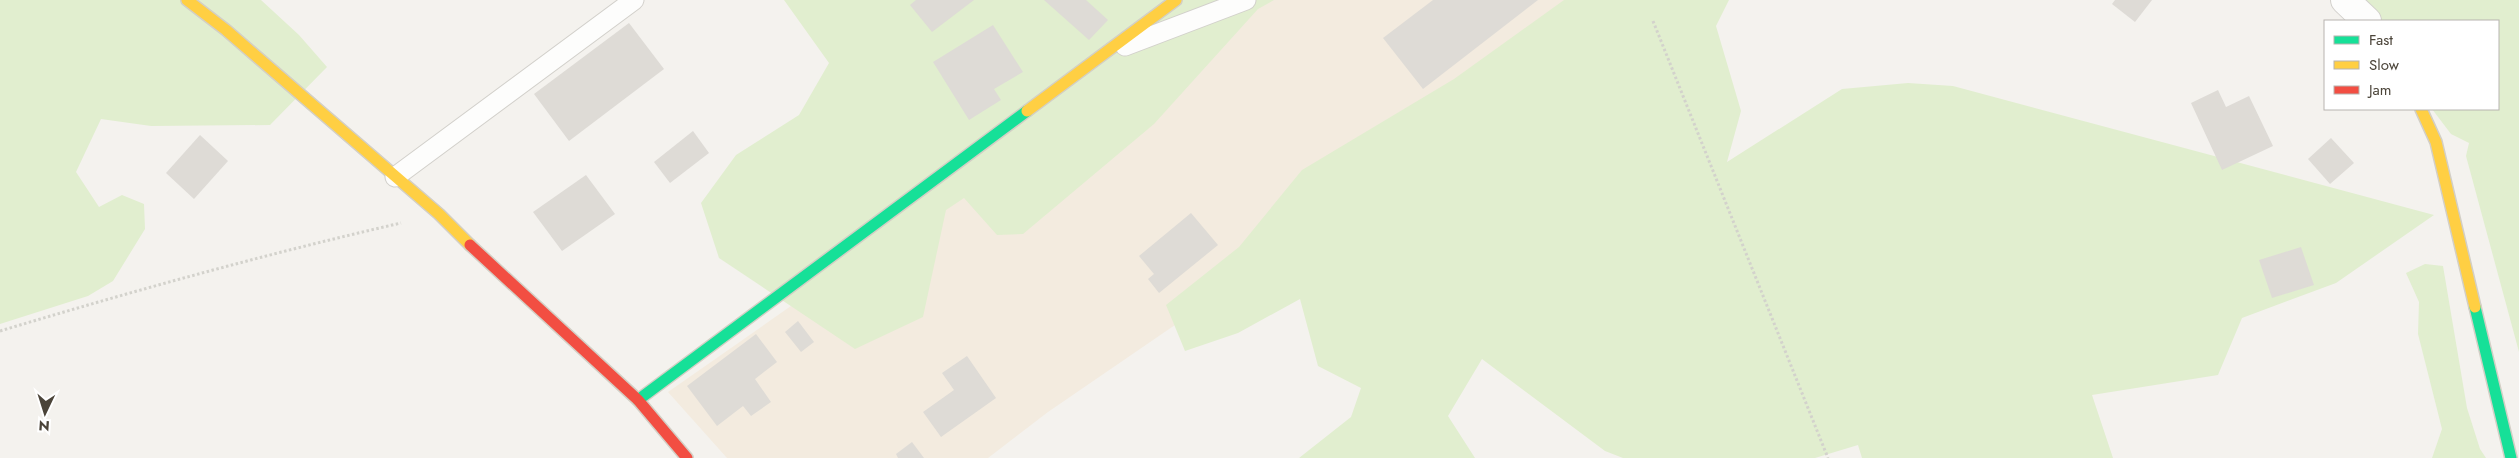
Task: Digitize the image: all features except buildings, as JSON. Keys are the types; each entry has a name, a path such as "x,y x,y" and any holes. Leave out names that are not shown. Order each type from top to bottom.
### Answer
{"street":[{"path":"187,0 226,30 395,178 439,214 494,269 638,400 687,458"},
{"path":"638,400 1176,0"},
{"path":"2345,0 2366,20"},
{"path":"2421,110 2436,142 2511,458"}],"lane":[{"path":"395,178 634,0"},
{"path":"1105,54 1246,0"}],"path":[{"path":"1653,21 1828,458"},
{"path":"0,332 120,294 292,248 439,214"}],"shaded area":[{"path":"1236,0 1628,0 1277,255 1048,412 988,458 727,458 668,392 904,227"}],"green space":[{"path":"0,0 261,0 299,35 327,67 270,125 151,126 101,119 76,172 99,207 122,195 144,204 145,229 113,281 88,296 0,324"},
{"path":"784,0 1274,0 1258,9 1154,124 1023,234 997,235 964,198 946,210 923,317 855,349 719,258 701,203 736,155 799,115 829,63"},
{"path":"1564,0 1729,0 1716,26 1741,111 1727,162 1842,89 1908,83 1953,86 2434,215 2336,283 2242,318 2218,375 2092,395 2113,458 1862,458 1858,445 1815,458 1623,458 1605,451 1482,359 1448,416 1475,458 1299,458 1351,417 1361,388 1318,366 1300,299 1238,333 1185,351 1166,305 1239,247 1302,170 1454,79"},
{"path":"2361,0 2519,0 2519,352 2466,156 2469,143 2451,134 2433,110 2499,110 2499,20 2382,20"},
{"path":"2425,264 2443,266 2467,408 2480,449 2486,458 2432,458 2442,429 2418,334 2419,302 2406,273"}],"traffic: fast":[{"path":"638,400 1027,111"},
{"path":"2475,307 2511,458"}],"traffic: slow":[{"path":"187,0 226,30 439,214 470,245"},
{"path":"1027,111 1176,0"},
{"path":"2421,110 2436,142 2475,307"}],"traffic: jam":[{"path":"470,245 638,400 687,458"}]}
